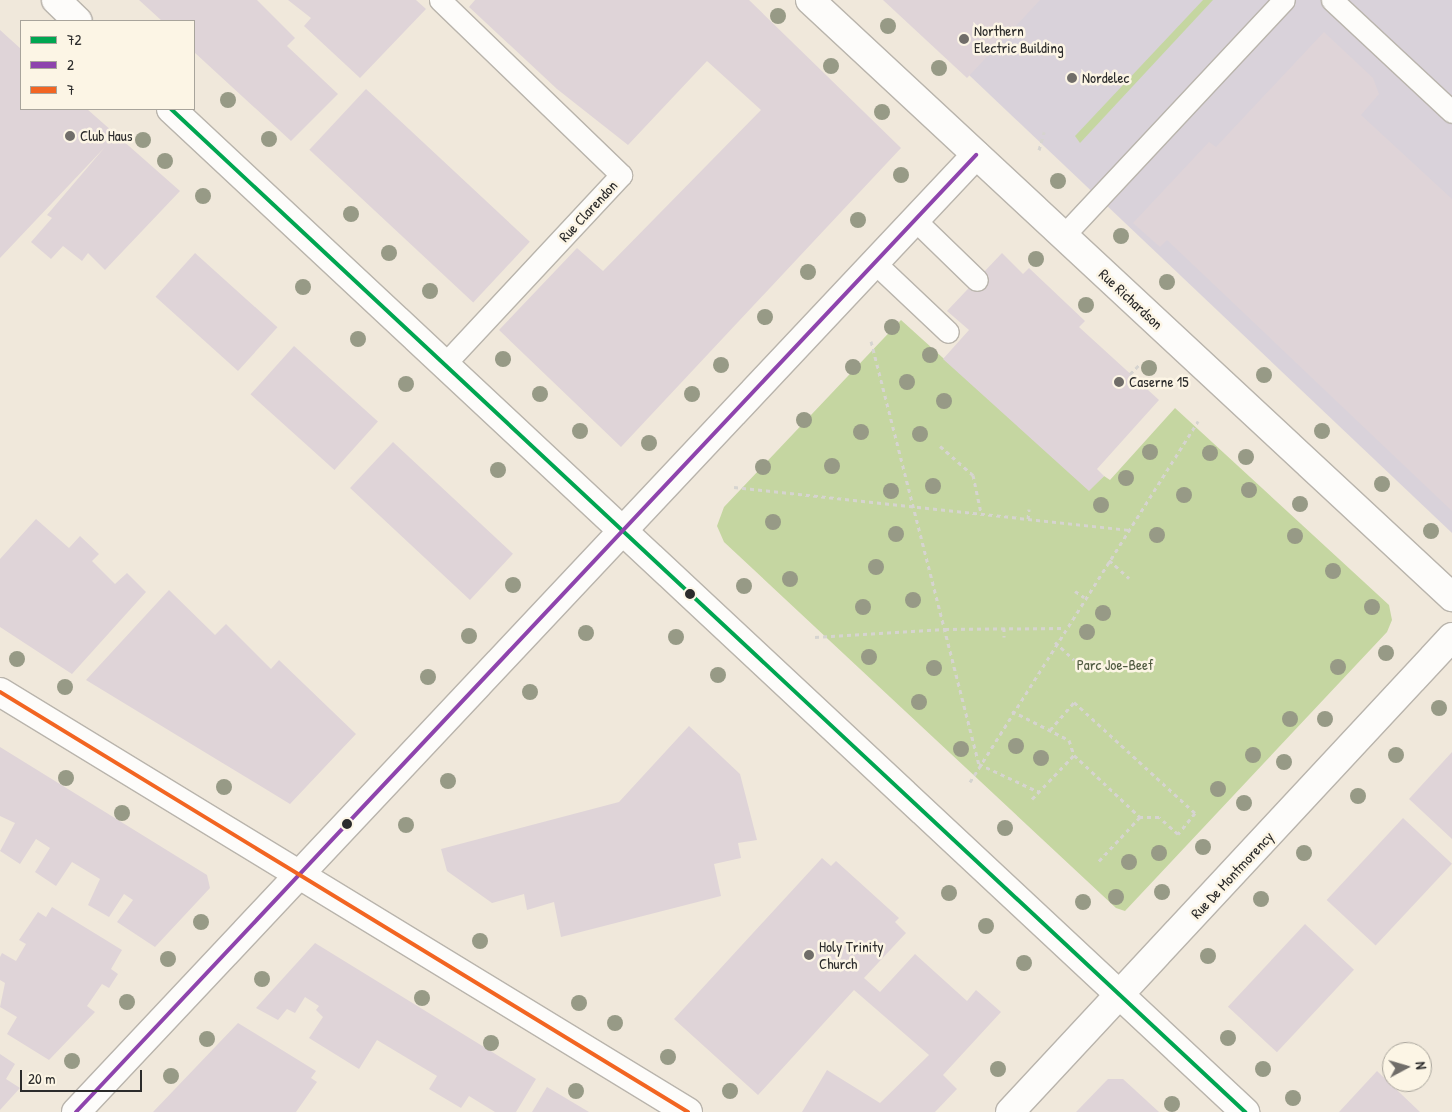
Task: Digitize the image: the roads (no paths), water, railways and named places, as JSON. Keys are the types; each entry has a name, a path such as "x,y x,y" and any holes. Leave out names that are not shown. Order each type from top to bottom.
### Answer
{"street":[{"path":"56,0 77,20"},
{"name":"Rue Richardson","path":"810,0 1452,597"},
{"path":"172,110 1122,995 1244,1112"},
{"path":"76,1112 976,155"},
{"name":"Rue De Montmorency","path":"1010,1112 1122,995 1452,636"},
{"path":"0,692 688,1112"}],"lane":[{"name":"Rue Clarendon","path":"440,0 621,175 444,365"},
{"path":"1063,236 1284,0"},
{"path":"1332,0 1452,112"},
{"path":"915,220 977,280"},
{"path":"875,263 948,332"}],"place":[{"name":"Northern Electric Building","path":"964,39"},
{"name":"Nordelec","path":"1072,78"},
{"name":"Club Haus","path":"70,136"},
{"name":"Caserne 15","path":"1119,382"},
{"name":"Holy Trinity Church","path":"809,955"}],"park label":[{"name":"Parc Joe-Beef","path":"1115,665"}]}
